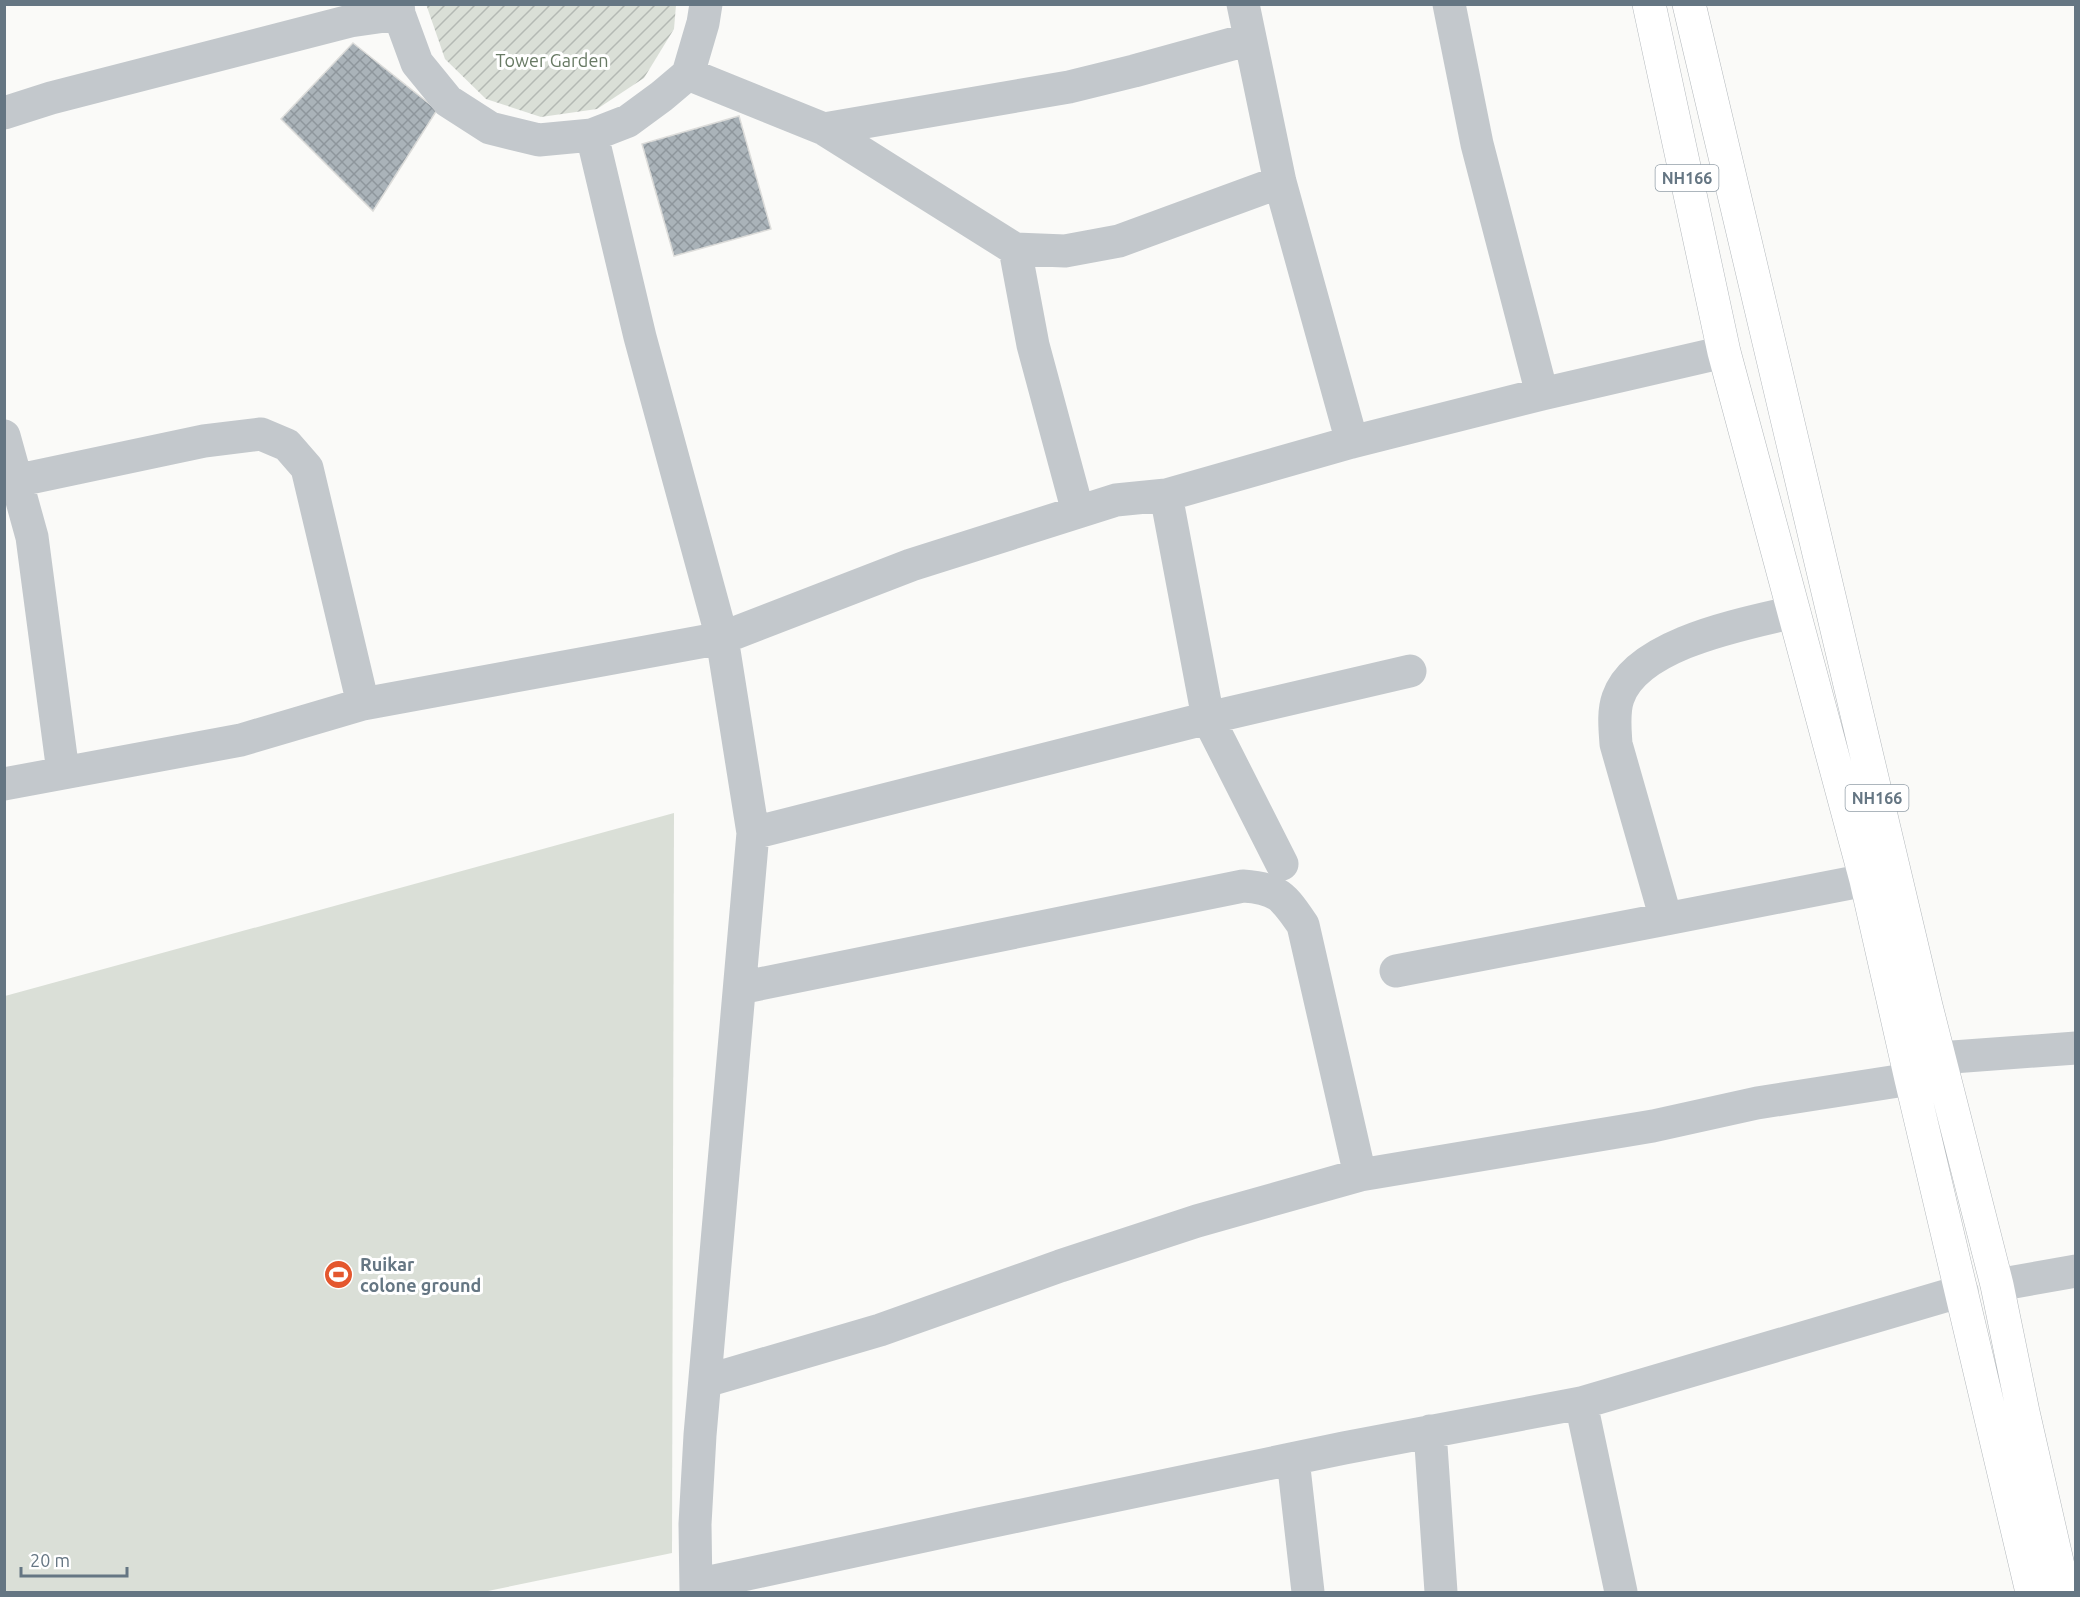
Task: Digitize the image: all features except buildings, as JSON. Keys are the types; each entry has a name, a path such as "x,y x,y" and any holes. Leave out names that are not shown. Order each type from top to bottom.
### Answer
{"highway":[{"name":"NH166","path":"1650,4 1724,352 1866,880 2032,1593"},
{"name":"NH166","path":"1689,4 1939,1058 1997,1285 2064,1593"}],"street":[{"path":"4,113 51,98 399,9 417,63 448,101 490,128 539,140 592,135 628,121 688,74 703,23 705,4"},
{"path":"1243,4 1280,182 1352,442"},
{"path":"1449,4 1477,144 1542,394"},
{"path":"824,129 1069,87 1250,39"},
{"path":"688,74 824,129 1015,249 1065,251 1119,241 1280,182"},
{"path":"592,135 640,337 722,638 753,833 700,1436 695,1524 696,1589 979,1524 1430,1431 1581,1403 1962,1291"},
{"path":"1015,249 1033,345 1078,512"},
{"path":"4,784 241,740 363,704 722,638 911,565 1116,501 1166,495 1352,442 1542,394 1724,352"},
{"path":"15,481 241,435 261,434 286,445 307,468 363,704"},
{"path":"4,436 32,537 63,772"},
{"path":"1166,495 1208,718 1282,864"},
{"path":"1666,919 1616,744 1614,719 1618,697 1634,672 1667,650 1710,633 1794,612"},
{"path":"753,833 1208,718 1410,671"},
{"path":"1396,971 1866,880"},
{"path":"740,988 1243,886 1265,887 1287,900 1303,925 1360,1174"},
{"path":"1939,1058 2076,1048"},
{"path":"706,1381 880,1330 1060,1266 1197,1221 1360,1174 1653,1126 1757,1103 1911,1079"},
{"path":"1997,1285 2076,1271"},
{"path":"1581,1403 1621,1593"},
{"path":"1430,1431 1441,1593"},
{"path":"1293,1459 1308,1593"}],"green space":[{"name":"Tower Garden","path":"426,4 676,5 674,29 644,78 597,109 541,117 486,99 445,59"},
{"name":"Ruikar colone ground","path":"674,813 672,1553 483,1592 5,1592 5,996"}],"place":[{"name":"Ruikar colone ground","path":"339,1274"}]}
